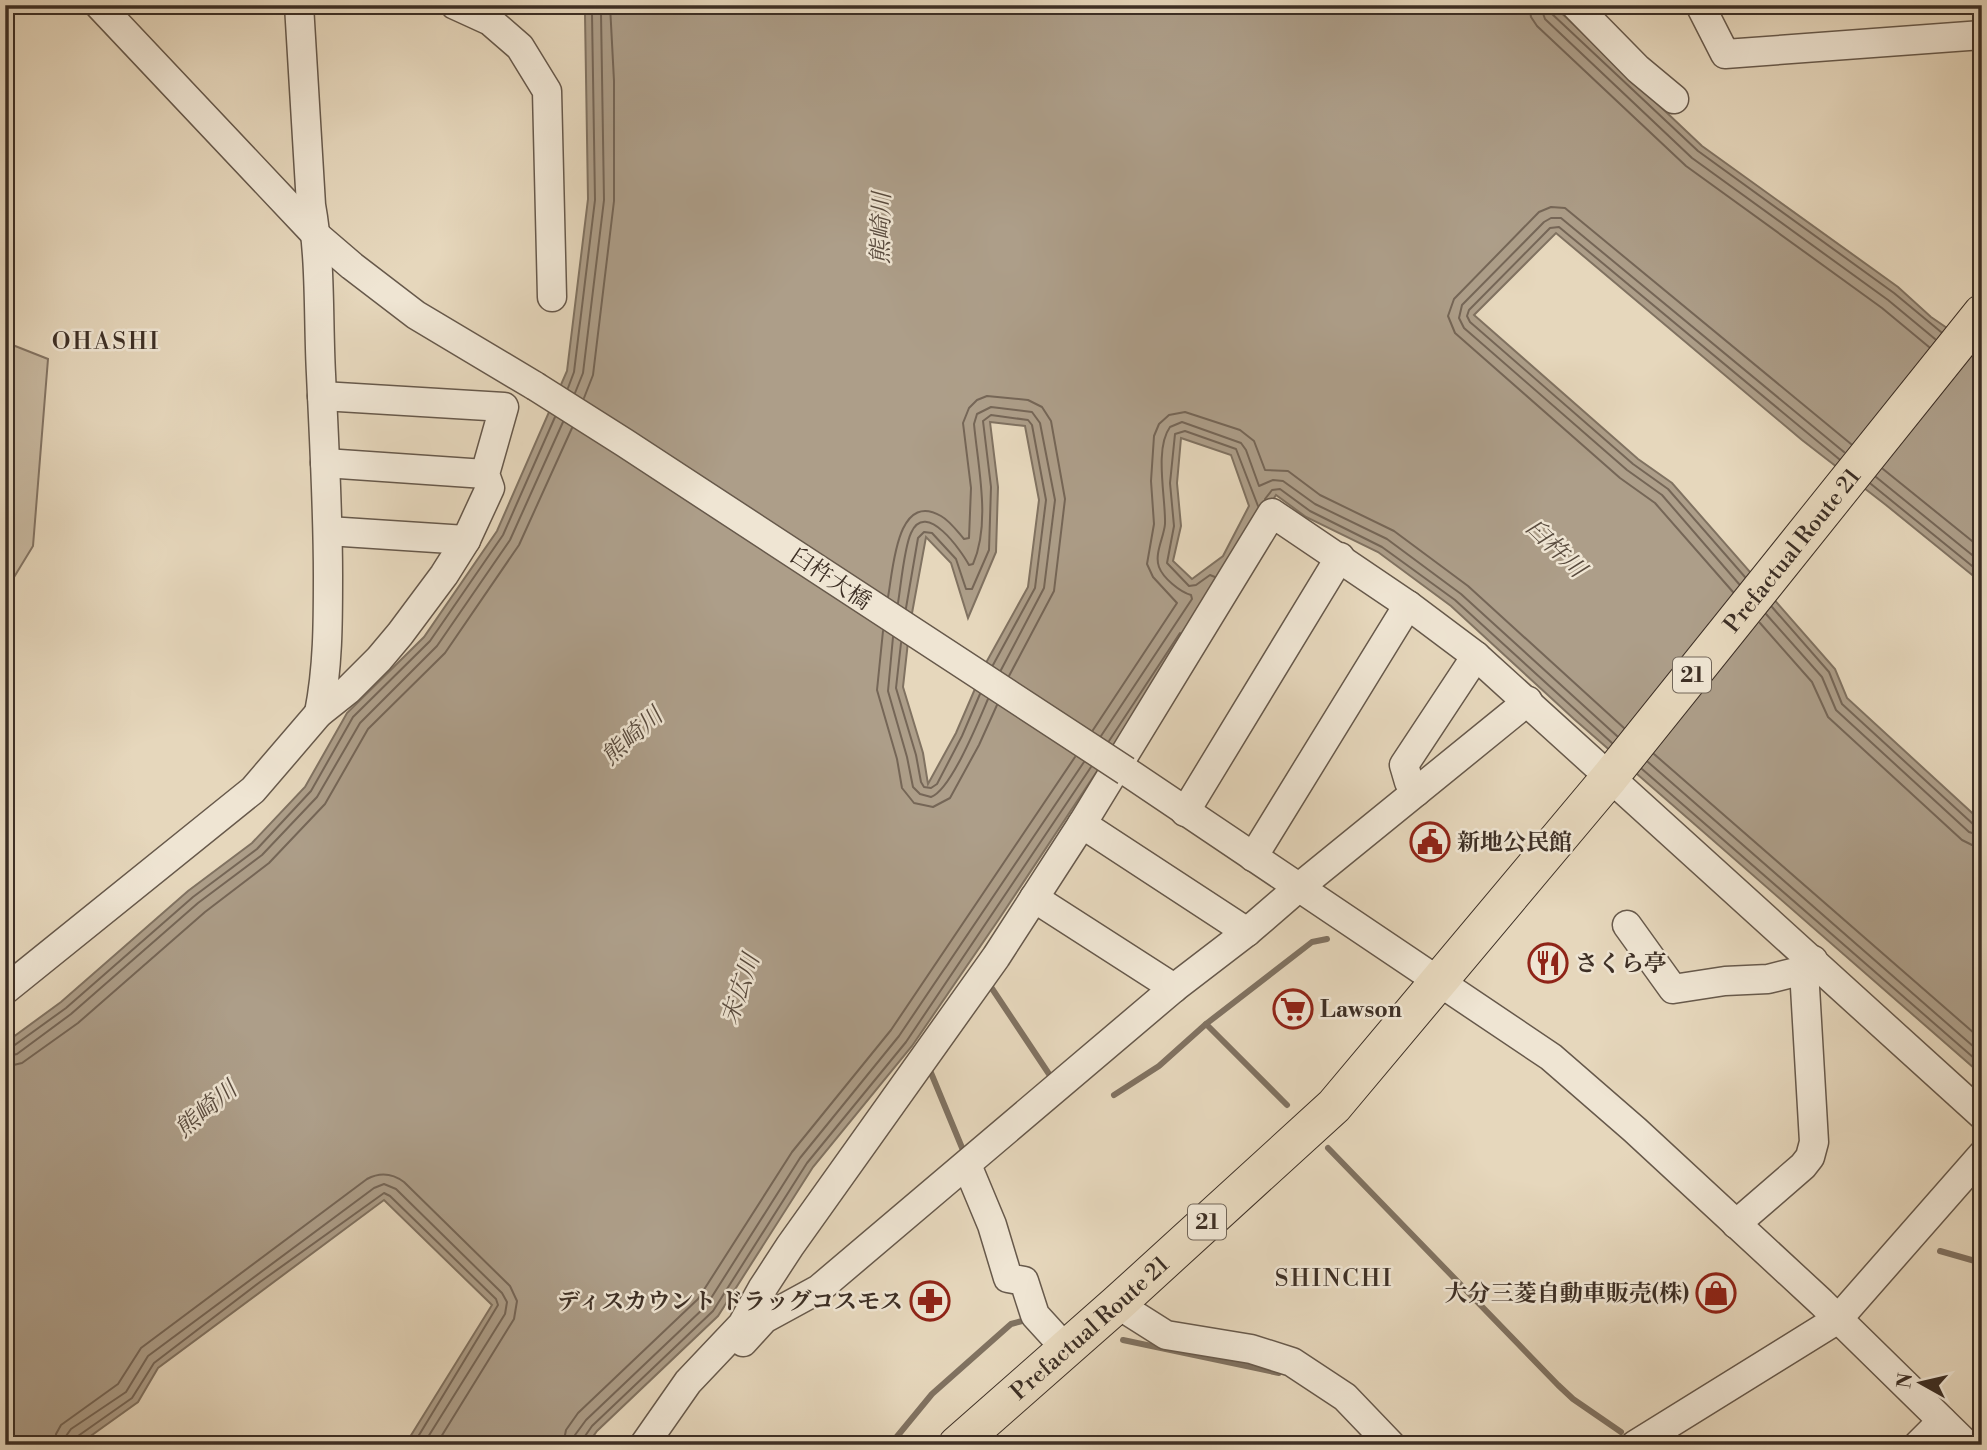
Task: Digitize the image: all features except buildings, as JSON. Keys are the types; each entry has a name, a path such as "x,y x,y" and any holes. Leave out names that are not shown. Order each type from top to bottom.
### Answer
{"main road":[{"name":"Prefactual Route 21","path":"957,1445 1117,1304 1334,1106 1613,773 1977,320"}],"street":[{"name":"臼杵大橋","path":"99,5 317,236 352,267 416,315 625,443 1126,771 1551,1058 1635,1130 1839,1319 1873,1356 1967,1445"},
{"path":"299,5 311,205 317,236 328,531 328,622 324,685 319,713"},
{"path":"455,5 490,21 520,47 547,91 552,297"},
{"path":"1575,5 1638,69 1674,99"},
{"path":"1700,5 1725,54 1982,35"},
{"path":"5,990 253,790 319,713 348,690 379,659 444,575 466,540 490,488 485,474 503,407 322,396"},
{"path":"325,463 485,474"},
{"path":"644,1445 688,1382 743,1325 790,1246 996,957 1082,824 1272,513 1340,557 1476,656 1613,773 1808,965 1982,1115"},
{"path":"328,531 466,540"},
{"path":"1185,811 1340,557"},
{"path":"1253,857 1408,605"},
{"path":"1416,792 1409,782 1404,765 1476,656"},
{"path":"666,1415 682,1409 764,1319 818,1289 1174,988 1247,932 1528,701"},
{"path":"1082,824 1247,932"},
{"path":"1034,898 1174,988"},
{"path":"1627,925 1673,989 1725,981 1768,979 1808,965"},
{"path":"1736,1224 1810,1157 1814,1142 1808,965"},
{"path":"1634,1445 1839,1319 1982,1155"},
{"path":"967,1165 992,1225 1009,1278 1024,1281 1035,1315 1066,1349"},
{"path":"1117,1304 1166,1335 1251,1349 1292,1362 1345,1397 1391,1445"},
{"path":"1918,1445 1942,1421"}],"shaded area":[{"path":"5,342 48,359 33,546 5,592"}],"water":[{"path":"582,5 1553,5 1702,146 1898,287 1931,317 1982,352 1982,583 1802,440 1556,233 1474,315 1638,459 1672,483 1835,669 1847,698 1982,822 1982,1075 1574,719 1451,606 1378,552 1306,517 1276,495 1204,610 999,919 912,1046 813,1167 718,1316 597,1431 587,1445 405,1445 492,1305 384,1200 158,1368 138,1402 78,1445 5,1445 5,1043 61,1002 188,891 252,843 305,787 347,713 424,637 497,531 567,371 588,199 585,15","holes":["990,422 1025,426 1039,500 1028,587 987,661 956,733 928,784 923,753 903,687 910,624 926,537 951,563 968,618 996,552 998,487","1181,438 1231,455 1249,506 1223,556 1192,579 1173,561 1181,526 1177,483"]}],"waterway":[{"path":"1114,1095 1159,1066 1206,1024 1312,942 1327,939"},
{"path":"989,984 1053,1080"},
{"path":"1206,1024 1287,1105"},
{"path":"929,1068 965,1155"},
{"path":"1328,1148 1558,1385 1573,1399 1621,1432"},
{"path":"1940,1251 1982,1263"},
{"path":"890,1445 932,1394 1011,1324 1022,1321"},
{"path":"1123,1340 1279,1373"}],"place":[{"name":"新地公民館","path":"1430,842"},
{"name":"さくら亭","path":"1548,963"},
{"name":"Lawson","path":"1293,1009"},
{"name":"大分三菱自動車販売(株)","path":"1716,1293"},
{"name":"ディスカウント ドラッグコスモス","path":"930,1301"}],"district":[{"name":"OHASHI","path":"106,341"},
{"name":"SHINCHI","path":"1334,1278"}],"water label":[{"name":"熊崎川","path":"881,228"},
{"name":"臼杵川","path":"1556,548"},
{"name":"熊崎川","path":"632,736"},
{"name":"末広川","path":"740,989"},
{"name":"熊崎川","path":"206,1109"}]}
